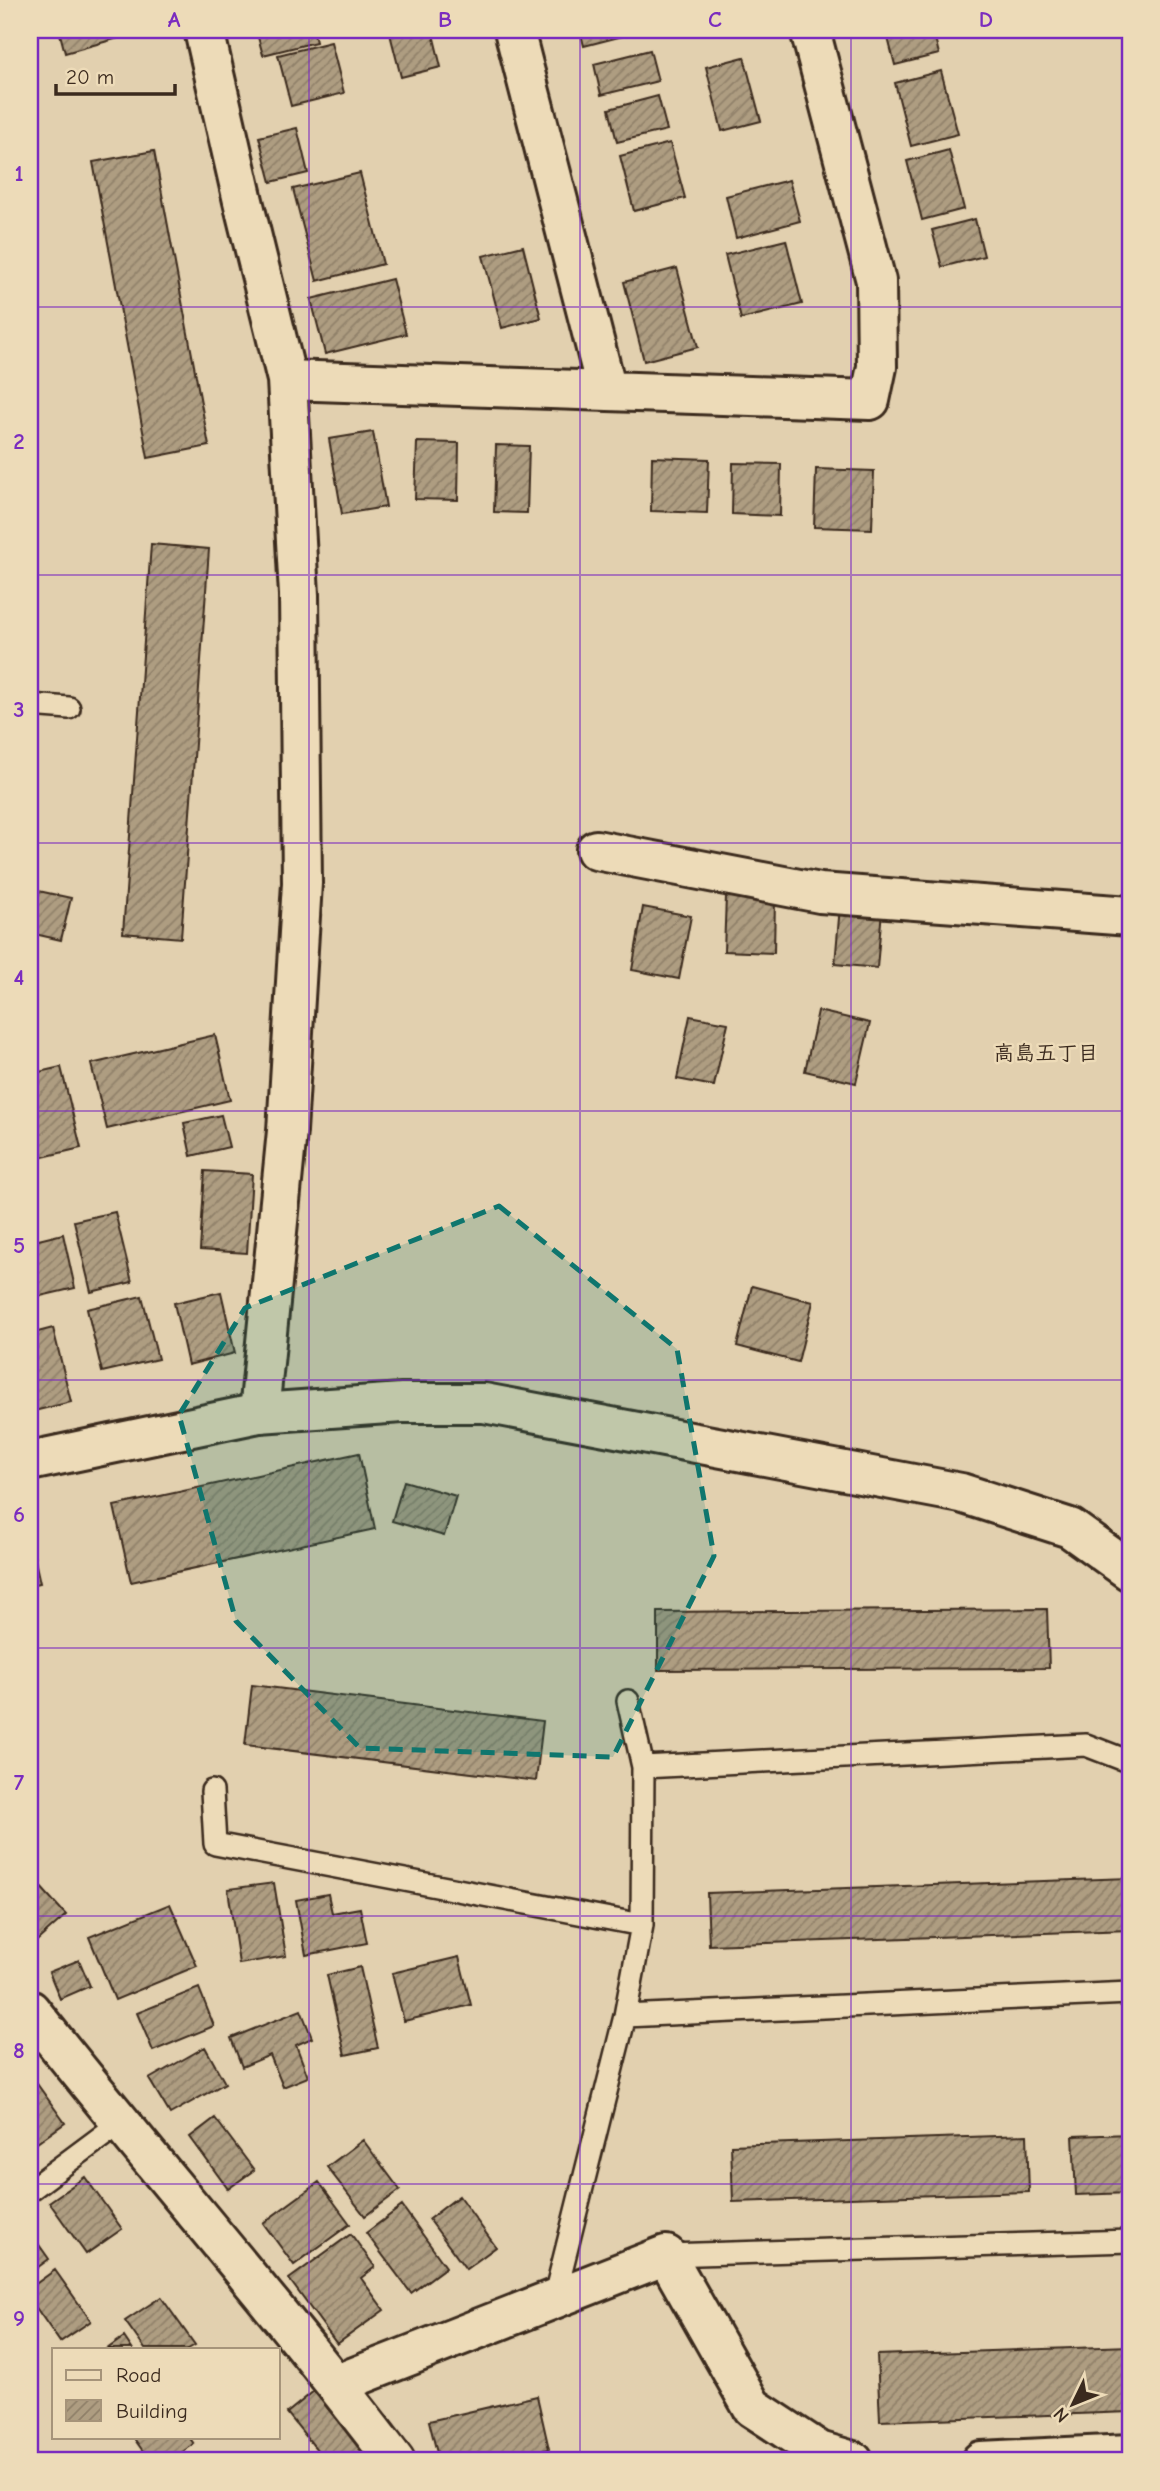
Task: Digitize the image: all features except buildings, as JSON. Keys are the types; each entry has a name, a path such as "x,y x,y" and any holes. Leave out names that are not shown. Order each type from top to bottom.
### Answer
{"street":[{"path":"204,30 287,380 299,594 302,883 287,1131 259,1413"},
{"path":"514,30 607,391"},
{"path":"287,380 870,400 877,367 876,281 810,30"},
{"path":"596,850 820,893 1130,916"},
{"path":"30,1461 259,1413 402,1403 484,1403 961,1493 1070,1528 1130,1570"},
{"path":"30,2011 337,2384 395,2461"},
{"path":"337,2384 666,2255 752,2407 819,2451 853,2461"},
{"path":"981,2461 1130,2454"}],"lane":[{"path":"30,705 69,708"},
{"path":"554,2299 625,2016 642,1925 643,1767 628,1701"},
{"path":"643,1767 1086,1745 1130,1762"},
{"path":"212,1791 215,1844 642,1925"},
{"path":"625,2016 1130,1993"},
{"path":"30,2190 120,2123"},
{"path":"666,2255 1130,2241"}],"highlighted area":[{"path":"499,1206 677,1349 714,1556 613,1757 360,1748 236,1621 179,1415 245,1308"}],"district":[{"name":"高島五丁目","path":"1046,1053"}]}
